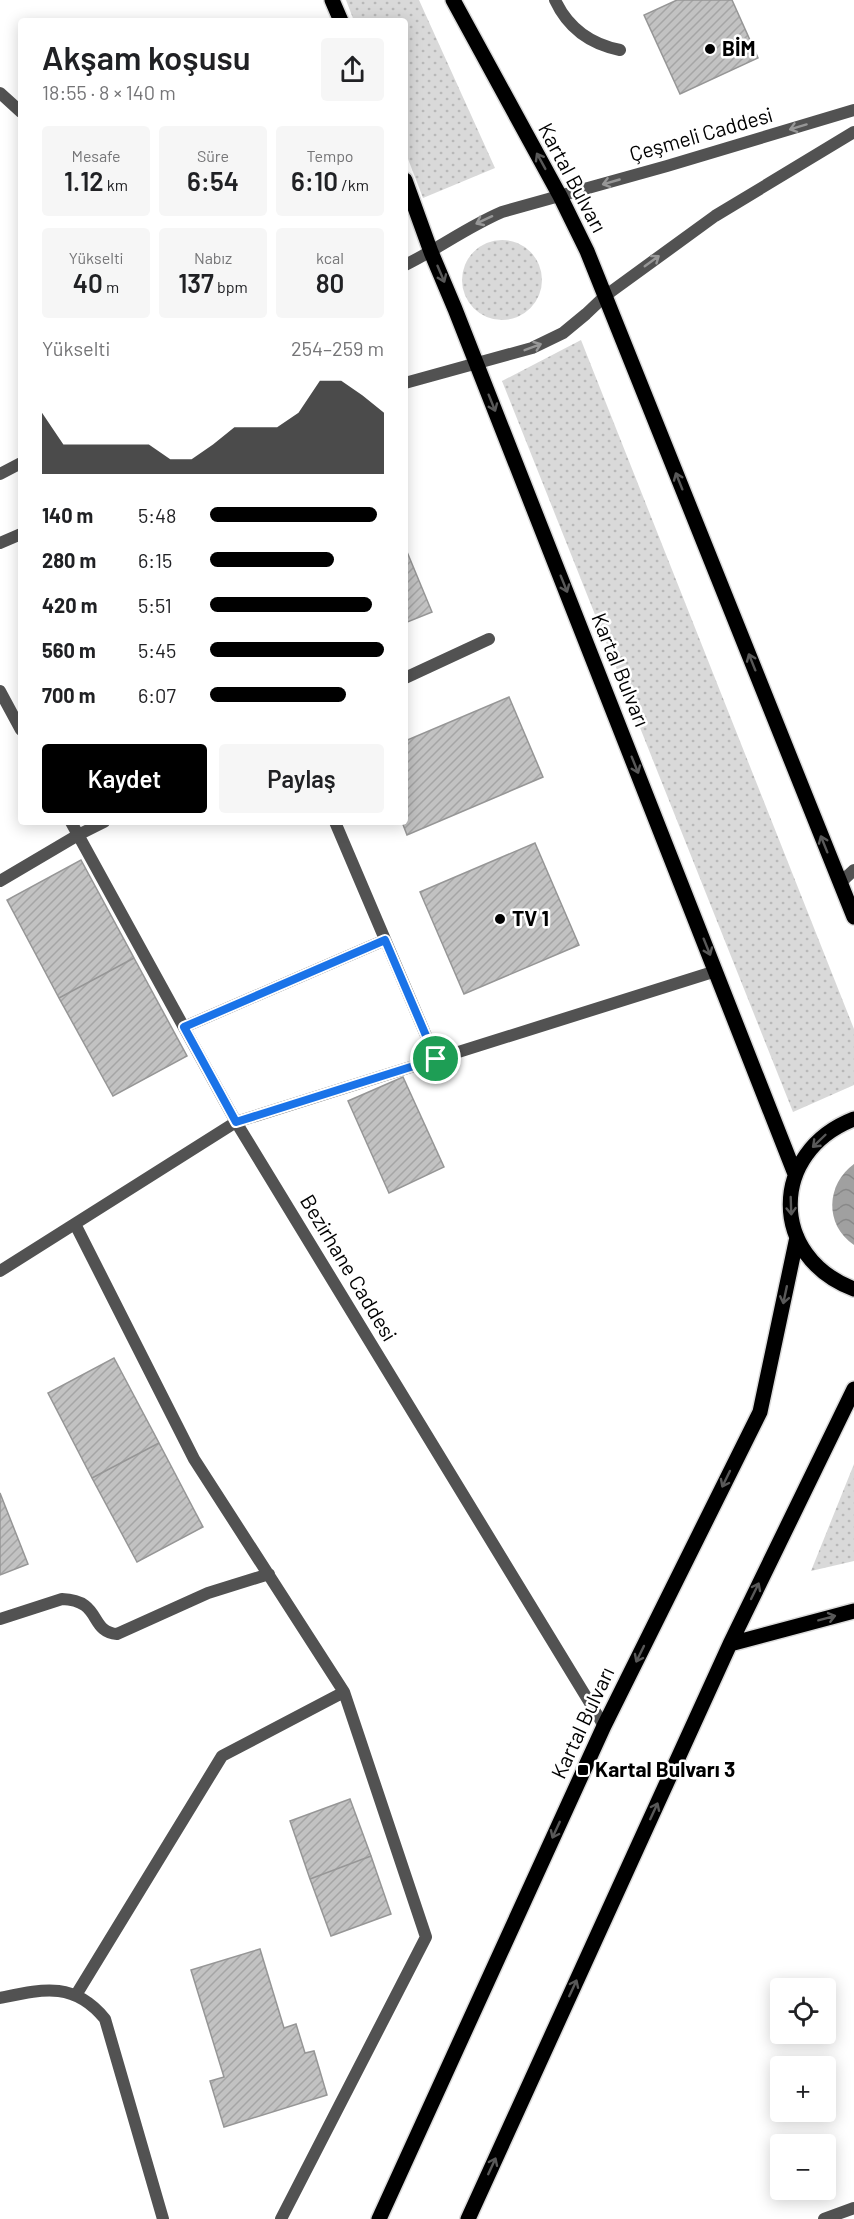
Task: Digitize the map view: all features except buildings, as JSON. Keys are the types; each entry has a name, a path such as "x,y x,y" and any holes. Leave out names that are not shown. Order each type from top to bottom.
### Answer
{"main road":[{"path":"332,0 340,18"},
{"name":"Kartal Bulvarı","path":"453,0 560,196 587,251 854,917"},
{"name":"Kartal Bulvarı","path":"408,188 431,252 477,363 795,1174"},
{"path":"854,1119 836,1126 819,1139 805,1155 795,1174 790,1195 791,1217 797,1237 807,1256 821,1272 840,1284 854,1289"},
{"name":"Kartal Bulvarı","path":"379,2219 604,1726 760,1412 797,1237"},
{"path":"468,2219 730,1644 854,1389"},
{"path":"730,1644 854,1611"}],"street":[{"path":"555,0 570,24 583,36 606,47 620,50"},
{"path":"0,93 18,109"},
{"name":"Çeşmeli Caddesi","path":"408,264 479,222 522,206 854,110"},
{"path":"408,382 532,348 550,340 574,325 605,296 715,216 854,132"},
{"path":"0,474 18,465"},
{"path":"0,543 18,535"},
{"path":"408,677 489,639"},
{"path":"0,692 18,725"},
{"name":"Bezirhane Caddesi","path":"73,825 236,1122 604,1726"},
{"path":"0,881 98,825"},
{"path":"335,825 436,1059"},
{"path":"840,883 854,870"},
{"path":"184,1027 385,940"},
{"path":"0,1271 236,1122 716,971"},
{"path":"75,1224 194,1459 344,1692 426,1937 281,2219"},
{"path":"0,1619 62,1599 72,1599 89,1608 105,1631 117,1634 208,1593 269,1574"},
{"path":"76,1995 222,1756 344,1692"},
{"path":"0,1998 45,1989 60,1990 76,1995 97,2009 105,2019 163,2219"},
{"path":"824,2219 854,2208"}],"shaded area":[{"path":"346,0 419,0 495,168 423,198 408,159 408,18 353,18"},
{"path":"502,240 517,243 530,252 539,265 542,280 539,295 530,308 517,317 502,320 487,317 474,308 465,295 462,280 465,265 474,252 487,243"},
{"path":"581,340 854,1029 854,1085 793,1112 502,381"},
{"path":"854,1464 854,1561 811,1571"}],"water":[{"path":"854,1164 854,1245 837,1227 832,1204 838,1182"}],"place":[{"name":"BİM","path":"710,49"},
{"name":"TV 1","path":"500,919"},
{"name":"Kartal Bulvarı 3","path":"583,1770"}],"route":[{"path":"385,940 436,1059 236,1122 184,1027 385,940"}]}
